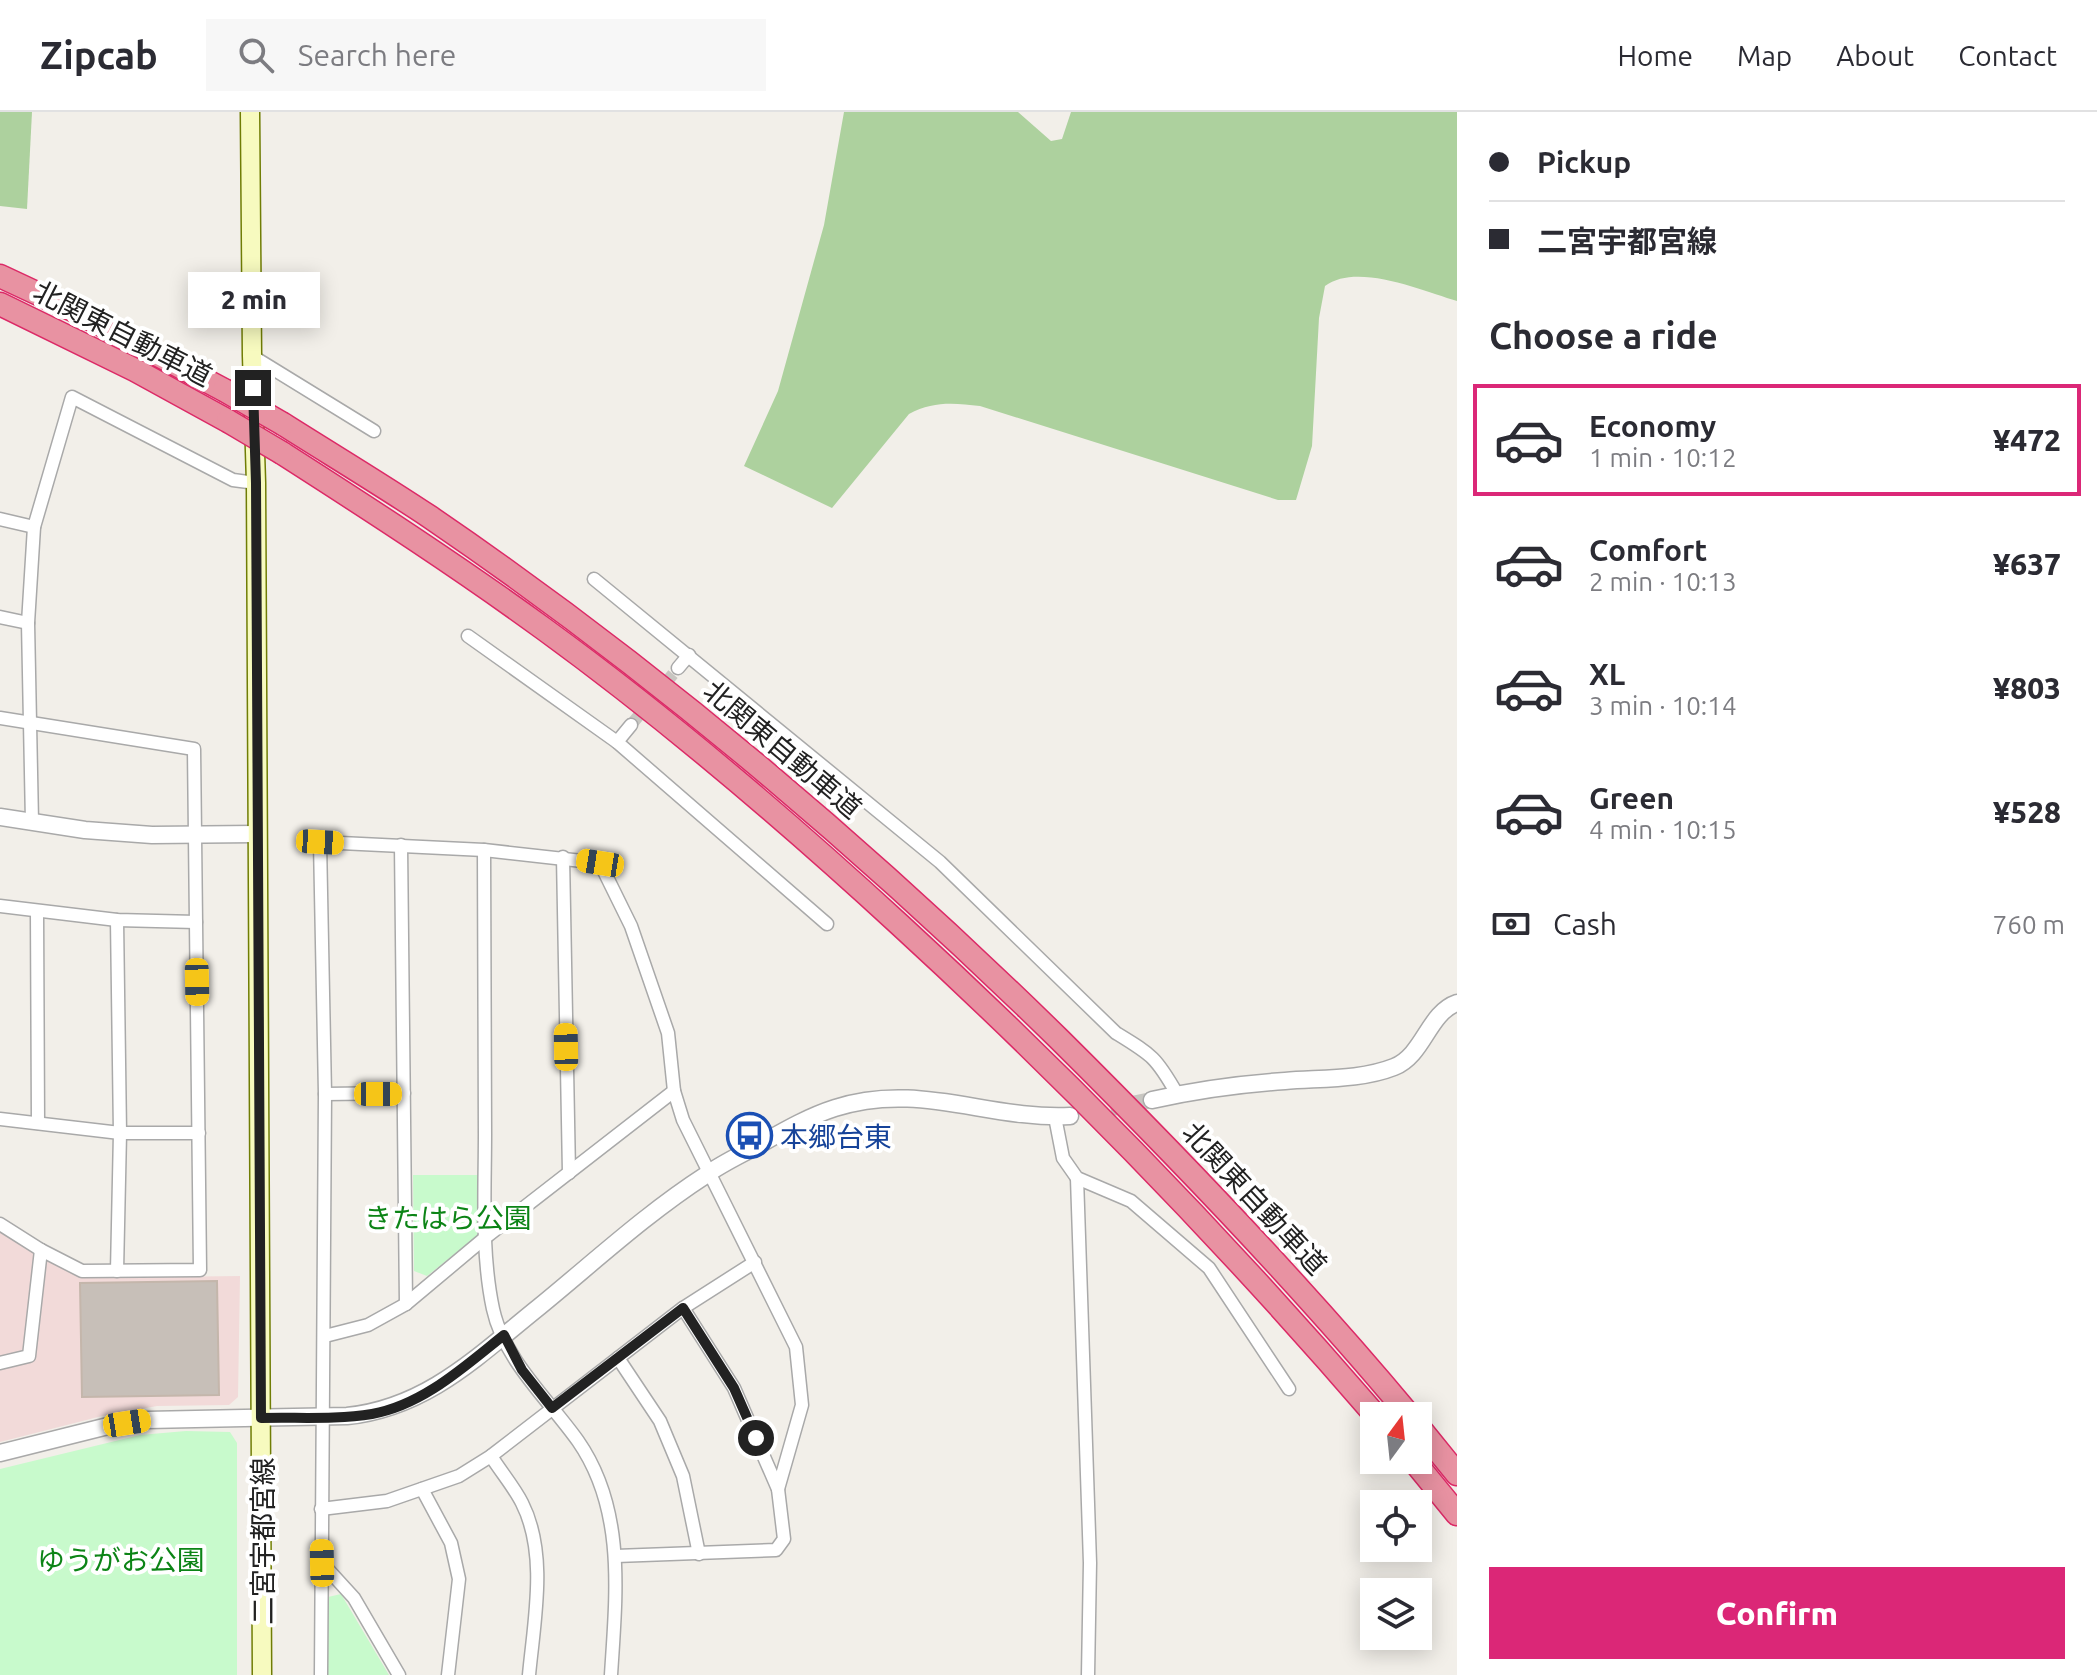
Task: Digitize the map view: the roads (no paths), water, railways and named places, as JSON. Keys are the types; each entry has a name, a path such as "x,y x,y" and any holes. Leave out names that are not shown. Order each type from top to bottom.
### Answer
{"highway":[{"name":"北関東自動車道","path":"0,276 77,312 283,424 428,516 561,610 675,698 790,791 1000,982 1110,1090 1306,1295 1398,1402"},
{"name":"北関東自動車道","path":"0,304 135,370 228,421 418,540 546,630 773,811 979,997 1084,1099 1277,1303 1364,1402"},
{"path":"1432,1443 1457,1474"},
{"path":"1424,1474 1457,1514"}],"main road":[{"name":"二宮宇都宮線","path":"250,112 256,483 262,1675"}],"street":[{"path":"252,356 374,431"},
{"path":"32,822 28,623 34,527 72,397 233,480 256,483"},
{"path":"0,519 34,527"},
{"path":"594,579 940,862 1116,1033 1150,1053 1160,1063 1177,1094"},
{"path":"0,617 28,623"},
{"path":"468,636 617,742 827,924"},
{"path":"678,668 689,655"},
{"path":"0,718 194,749 200,1270 82,1271 0,1224"},
{"path":"617,742 631,725"},
{"path":"0,817 126,833 257,834"},
{"path":"321,1675 325,1094 320,842 484,850 600,863 631,926 668,1033 674,1091 683,1120 796,1347 802,1405 778,1489"},
{"path":"401,845 406,1304"},
{"path":"484,850 486,1237 494,1311 522,1370 579,1443 599,1480 612,1521 616,1556 611,1675"},
{"path":"563,857 569,1173"},
{"path":"0,906 117,920 196,922"},
{"path":"37,912 38,1123"},
{"path":"117,920 120,1133 117,1271"},
{"path":"1152,1100 1237,1084 1366,1075 1396,1066 1411,1055 1446,1007 1457,1003"},
{"path":"325,1336 368,1325 406,1304 486,1237 674,1091"},
{"path":"325,1094 404,1093"},
{"path":"0,1453 108,1426 147,1420 321,1417 374,1413 407,1402 449,1378 708,1173 807,1118 859,1102 921,1098 1062,1116 1063,1158 1077,1178 1131,1201 1209,1268 1289,1389"},
{"path":"0,1119 120,1133 199,1133"},
{"path":"1077,1178 1090,1563 1088,1675"},
{"path":"0,1363 29,1356 41,1250"},
{"path":"321,1509 387,1501 459,1476 491,1456 683,1308 755,1262"},
{"path":"616,1556 776,1550 784,1539 778,1489 734,1388 683,1308"},
{"path":"618,1358 660,1421 683,1476 699,1554"},
{"path":"491,1456 523,1505 534,1545 536,1596 529,1675"},
{"path":"422,1489 451,1543 459,1579 448,1675"},
{"path":"322,1563 354,1598 399,1675"}],"tunnel":[{"path":"631,725 678,668"},
{"path":"1087,1113 1152,1100"}],"place":[{"name":"本郷台東","path":"749,1136"}],"park label":[{"name":"きたはら公園","path":"448,1217"},
{"name":"ゆうがお公園","path":"121,1559"}]}
